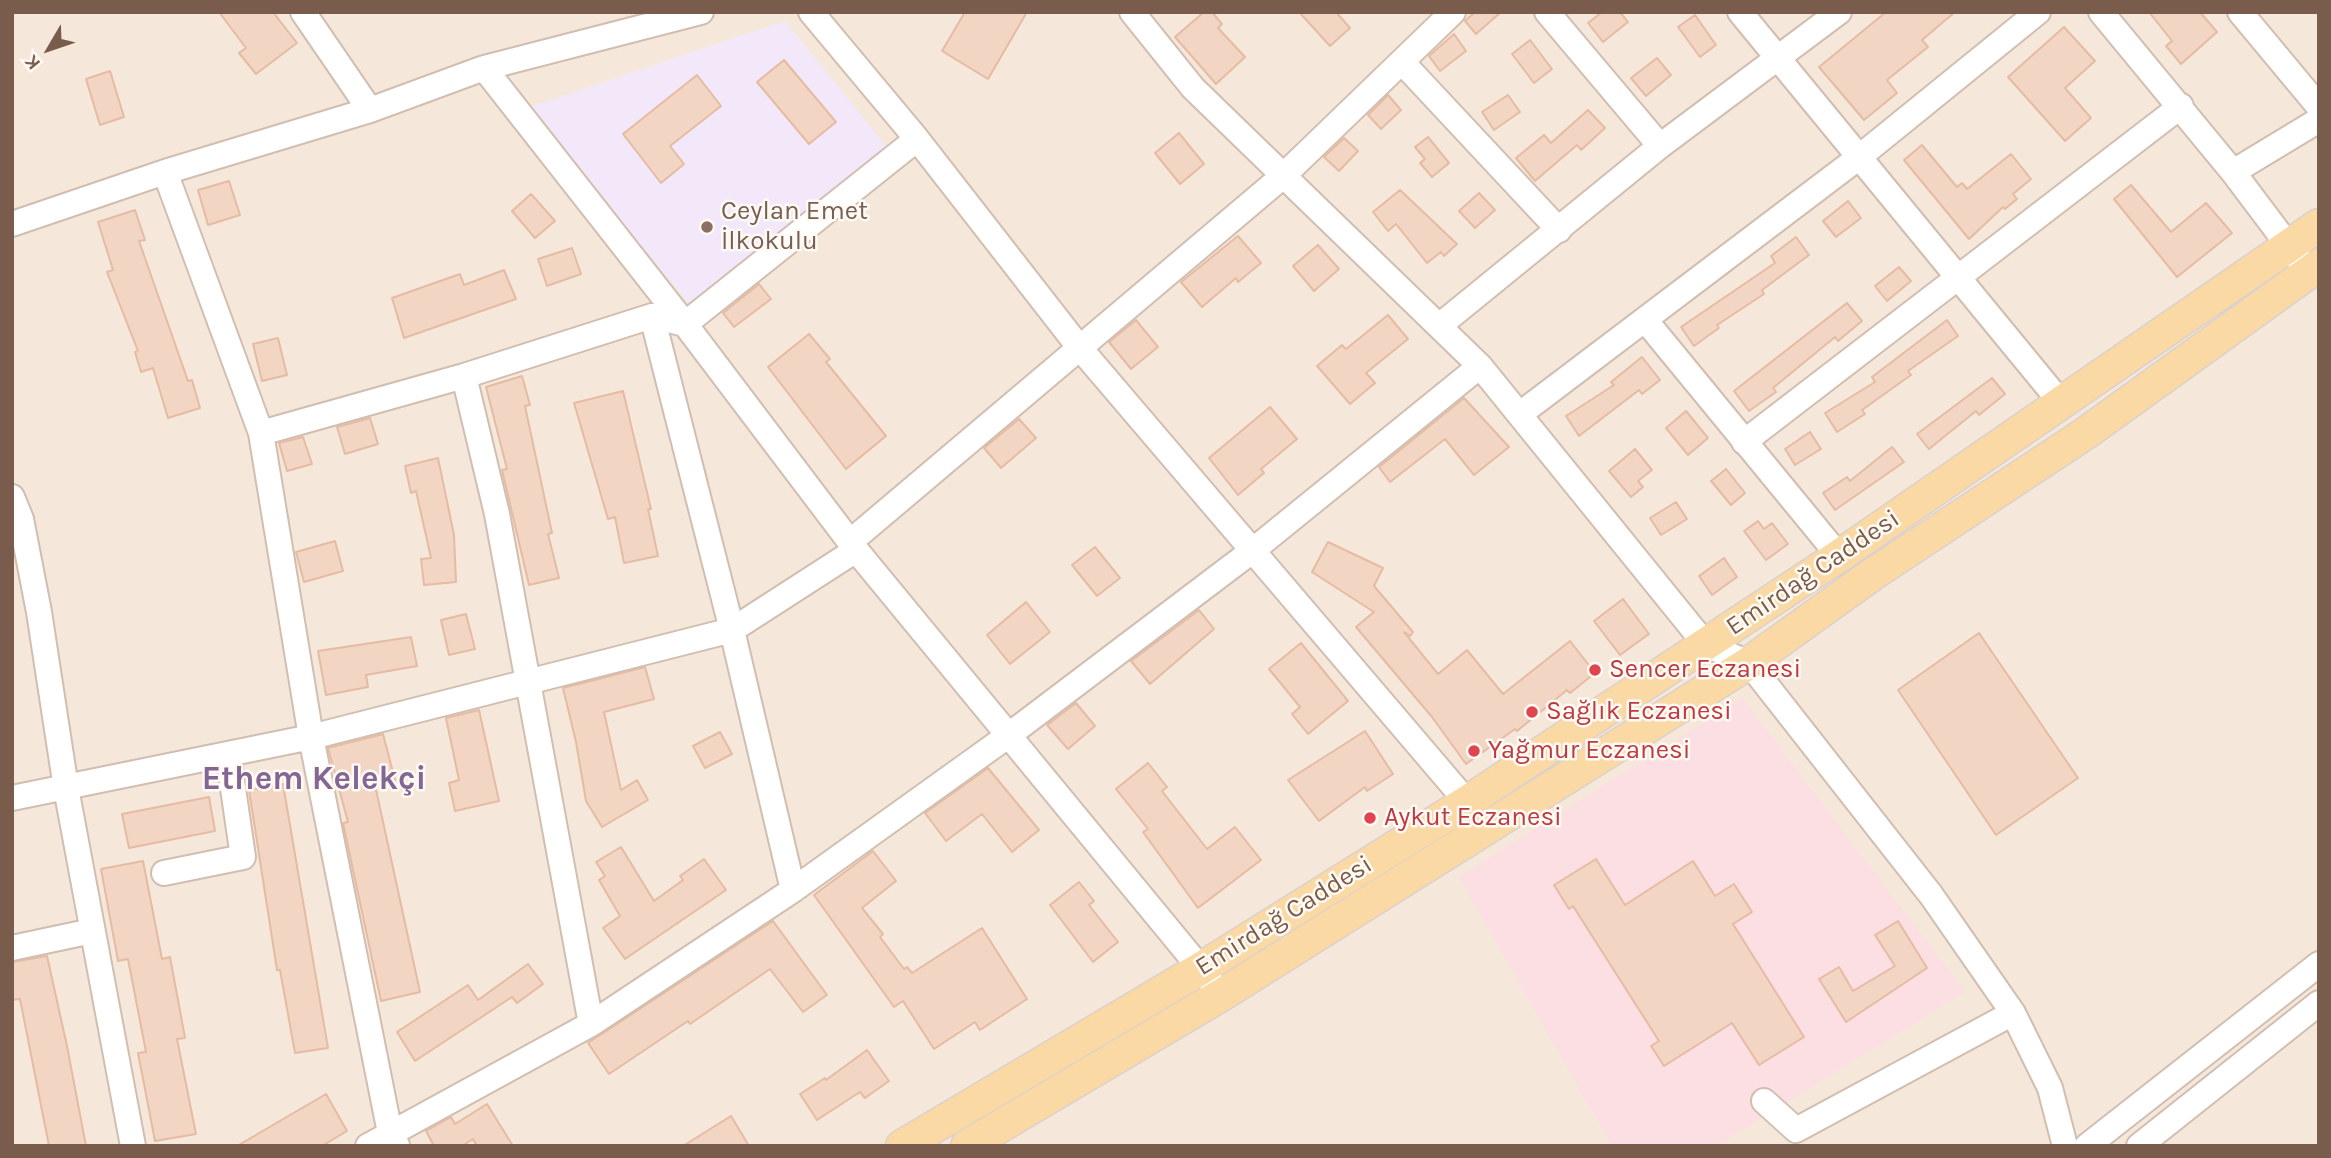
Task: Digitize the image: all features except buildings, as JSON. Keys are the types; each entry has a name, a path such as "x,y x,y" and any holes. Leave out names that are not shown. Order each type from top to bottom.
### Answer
{"main road":[{"name":"Emirdağ Caddesi","path":"902,1146 1200,969 1467,802 1839,556 2319,225"},
{"name":"Emirdağ Caddesi","path":"967,1146 1223,993 1749,663 1873,574 2086,433 2313,269"}],"street":[{"path":"303,12 370,110"},
{"path":"12,224 165,172 370,110 484,68 701,12"},
{"path":"811,12 917,139 1079,347 1467,802"},
{"path":"1132,12 1193,88 1480,366 1706,645 1749,663 1931,895 2013,1013 2050,1088 2065,1146"},
{"path":"12,797 311,737 732,630 853,546 1079,347 1283,176 1453,12"},
{"path":"1547,12 1660,146"},
{"path":"1740,12 1956,279 2062,404"},
{"path":"1439,326 1660,146 1839,12"},
{"path":"1520,414 1858,158 2038,12"},
{"path":"2101,12 2181,106 2290,246 2313,269"},
{"path":"2240,12 2319,107"},
{"path":"1402,62 1559,229"},
{"path":"484,68 685,324 853,546 1200,969 1223,993"},
{"path":"1744,442 2181,106"},
{"path":"2233,172 2319,120"},
{"path":"685,324 917,139"},
{"path":"165,172 261,433 311,737 394,1139"},
{"path":"261,433 464,376 652,316 685,324"},
{"path":"652,316 732,630 793,890"},
{"path":"1646,321 1839,556"},
{"path":"368,1146 394,1139 591,1024 793,890 1009,735 1252,551 1480,366"},
{"path":"464,376 497,514 591,1024"},
{"path":"12,497 21,519 39,612 66,788 134,1146"},
{"path":"164,873 243,858 228,754"},
{"path":"12,948 92,931"},
{"path":"2087,1146 2319,964"},
{"path":"2139,1146 2319,1003"},
{"path":"1764,1101 1796,1130 2013,1013"}],"shaded area":[{"path":"12,12 2319,12 2319,1146 12,1146"},
{"name":"Ceylan Emet İlkokulu","path":"785,21 887,147 691,306 527,108"},
{"path":"1742,698 1965,992 1716,1146 1612,1146 1459,877"}],"place":[{"name":"Ceylan Emet İlkokulu","path":"707,227"},
{"name":"Sencer Eczanesi","path":"1595,670"},
{"name":"Sağlık Eczanesi","path":"1532,712"},
{"name":"Yağmur Eczanesi","path":"1474,751"},
{"name":"Aykut Eczanesi","path":"1370,818"}],"district":[{"name":"Ethem Kelekçi","path":"314,780"}]}
